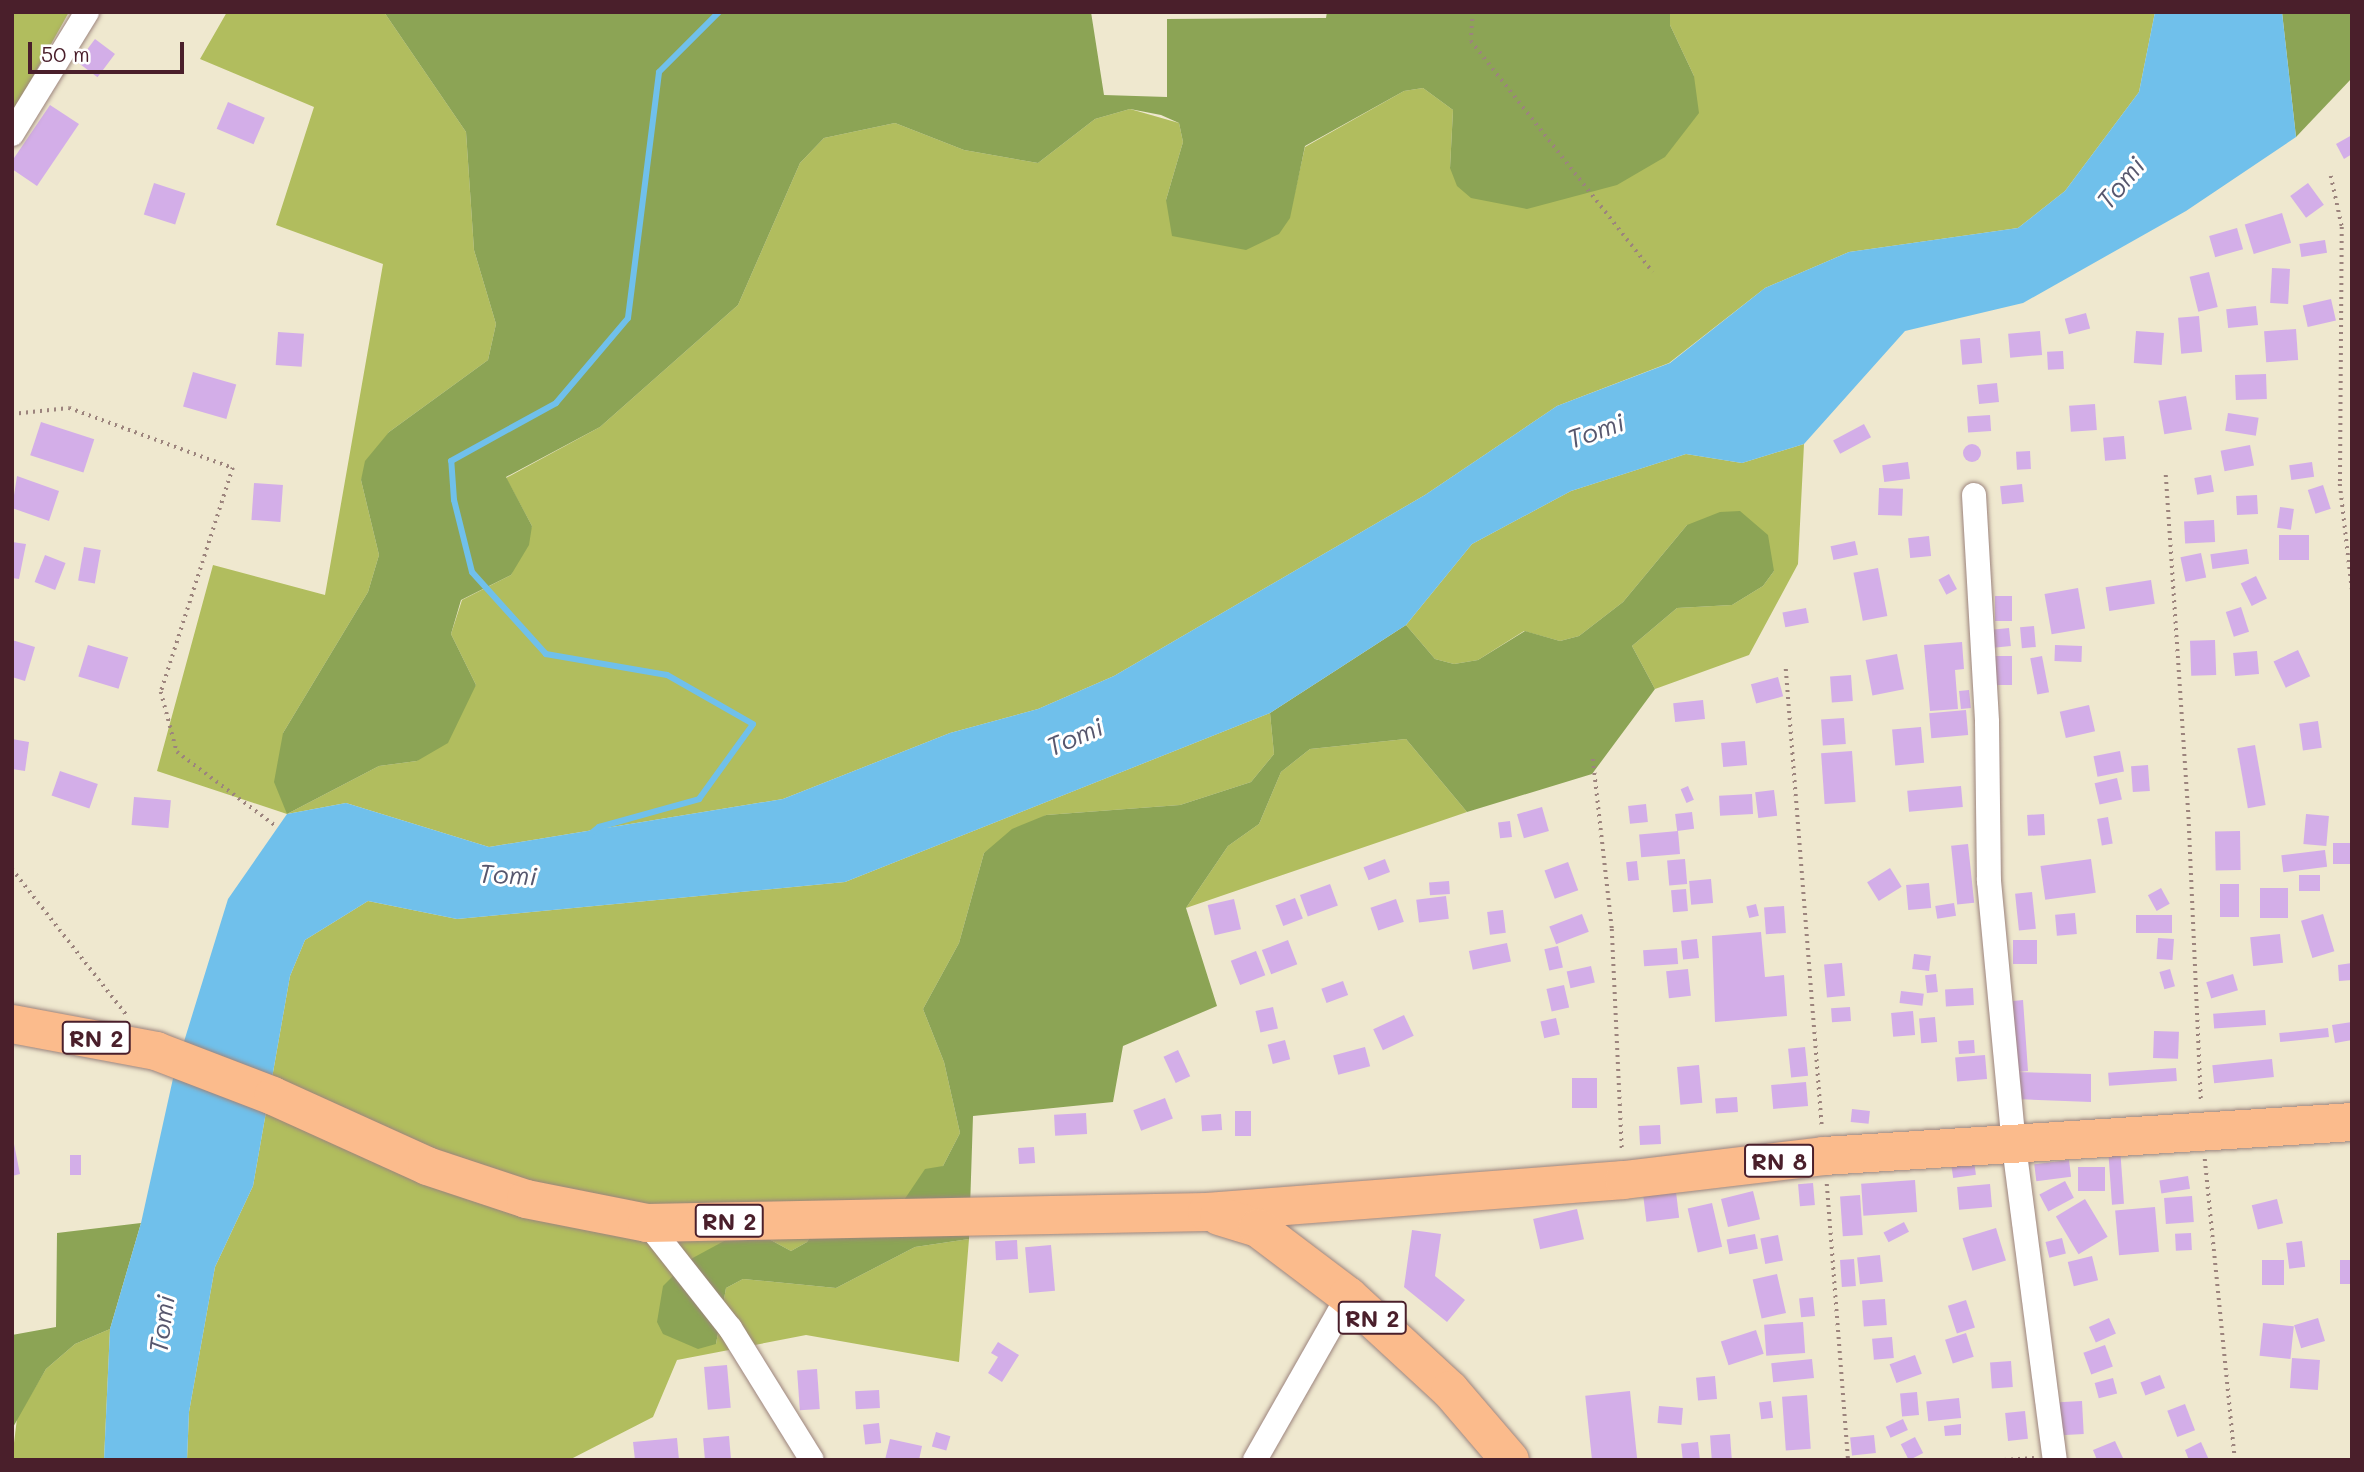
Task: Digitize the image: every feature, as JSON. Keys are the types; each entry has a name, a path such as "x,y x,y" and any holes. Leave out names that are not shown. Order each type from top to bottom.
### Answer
{"main road":[{"name":"RN 2","path":"12,1024 167,1055 273,1096 439,1170 526,1199 647,1223 1207,1212 1258,1228 1348,1296 1450,1390 1510,1460"},
{"name":"RN 8","path":"1207,1212 1624,1180 1824,1156 2014,1146 2352,1122"}],"street":[{"path":"12,134 87,12"},
{"path":"1974,495 1987,722 1989,881 2014,1146 2055,1458"},
{"path":"647,1223 730,1328 813,1460"},
{"path":"1255,1460 1348,1296"}],"path":[{"path":"1473,12 1471,41 1653,272"},
{"path":"2331,176 2343,228 2340,484 2352,589"},
{"path":"12,414 69,408 233,468 161,692 177,752 276,826"},
{"path":"2166,475 2189,824 2202,1131 2235,1460"},
{"path":"1786,669 1848,1460"},
{"path":"1593,759 1612,929 1624,1180"},
{"path":"12,869 167,1055"},
{"path":"2004,1460 2055,1458"}],"green space":[{"path":"12,12 69,12 12,114"},
{"path":"227,12 384,12 466,132 474,250 496,324 488,360 389,432 361,480 379,555 368,592 283,733 287,814 157,771 213,565 325,595 383,264 276,225 314,107 200,59"},
{"path":"384,12 1091,12 1104,95 1167,97 1167,19 1326,18 1327,12 1670,12 1670,25 1694,76 1699,113 1665,157 1617,185 1527,209 1471,198 1457,186 1450,168 1453,110 1423,88 1404,91 1305,146 1290,218 1279,234 1246,250 1172,236 1166,200 1183,142 1179,123 1161,115 1130,109 1095,119 1038,163 964,150 895,123 824,138 800,163 738,305 600,427 506,477 532,526 529,545 511,575 461,600 451,634 476,685 448,743 417,761 379,766 287,814 274,782 283,733 368,592 379,555 361,480 365,461 389,432 488,360 496,324 474,250 466,132"},
{"path":"1670,12 2155,12 2139,92 2065,191 2018,228 1849,252 1765,288 1669,363 1557,406 1425,495 1114,676 1038,709 950,733 783,799 489,847 346,803 287,814 379,766 417,761 476,685 451,634 462,600 511,575 532,526 506,478 600,427 738,305 800,163 824,138 895,123 964,150 1038,163 1095,119 1130,109 1179,123 1183,142 1166,200 1289,218 1305,147 1404,91 1423,88 1453,110 1450,168 1694,76 1670,25"},
{"path":"2282,12 2352,12 2352,78 2296,137"},
{"path":"1804,444 1798,564 1749,655 1655,689 1632,646 1677,608 1732,605 1763,586 1774,571 1687,525 1623,602 1579,636 1560,641 1524,631 1478,660 1454,664 1435,659 1406,625 1472,544 1571,491 1686,454 1742,463"},
{"path":"1740,511 1768,535 1774,571 1763,586 1732,605 1677,608 1632,646 1655,689 1592,774 1467,812 1406,739 1310,749 1281,772 1259,824 1228,846 1186,908 1217,1006 1123,1046 1113,1102 973,1116 969,1239 915,1247 836,1288 743,1279 726,1288 716,1344 698,1349 663,1334 657,1322 663,1286 689,1260 737,1234 756,1232 791,1251 807,1242 826,1211 900,1206 925,1169 943,1166 960,1133 944,1062 923,1009 959,943 984,853 1012,829 1046,815 1180,805 1251,782 1274,754 1270,713 1406,625 1435,659 1454,664 1478,660 1525,631 1560,641 1579,636 1623,602 1687,525 1720,512"},
{"path":"1270,713 1274,754 1251,782 1180,805 1046,815 984,853 959,943 923,1009 944,1062 960,1133 943,1166 900,1206 827,1211 807,1242 791,1251 756,1232 689,1260 716,1344 726,1288 743,1279 836,1288 915,1247 969,1239 959,1362 806,1335 677,1360 653,1417 569,1460 187,1460 189,1412 215,1267 253,1186 290,976 305,940 368,901 457,919 845,882"},
{"path":"1406,739 1467,812 1186,908 1228,846 1259,824 1281,772 1310,749"},
{"path":"141,1223 110,1329 75,1344 46,1369 12,1429 12,1335 56,1327 57,1233"},
{"path":"110,1329 104,1460 12,1460 17,1418 46,1369 75,1344"}],"water":[{"name":"Tomi","path":"2155,12 2282,12 2296,137 2186,211 2023,303 1905,331 1804,444 1742,463 1686,454 1571,491 1472,544 1406,625 1270,713 845,882 457,919 368,901 305,940 290,976 253,1186 215,1267 189,1412 187,1460 104,1460 110,1329 141,1223 174,1074 228,899 287,814 346,803 489,847 783,799 950,733 1038,709 1114,676 1425,495 1557,406 1670,363 1765,288 1849,252 2018,228 2065,191 2139,92"}],"building":[{"path":"95,39 115,54 98,77 78,62"},
{"path":"228,102 265,118 253,144 217,129"},
{"path":"50,105 79,124 37,186 12,169 12,161"},
{"path":"2352,135 2352,154 2344,159 2336,144"},
{"path":"154,183 185,193 175,225 144,214"},
{"path":"2308,183 2324,205 2306,218 2290,196"},
{"path":"2282,213 2291,243 2254,254 2245,224"},
{"path":"2237,228 2243,249 2215,257 2209,236"},
{"path":"2325,240 2327,253 2301,257 2299,244"},
{"path":"2272,268 2290,269 2288,304 2270,303"},
{"path":"2209,272 2218,307 2198,312 2190,277"},
{"path":"2331,299 2336,320 2308,327 2303,306"},
{"path":"2256,306 2258,325 2228,328 2226,309"},
{"path":"2086,313 2090,328 2069,334 2065,319"},
{"path":"2199,316 2202,352 2181,354 2178,318"},
{"path":"2296,329 2298,360 2266,362 2264,331"},
{"path":"2040,331 2042,355 2010,358 2008,334"},
{"path":"2136,331 2164,333 2162,365 2134,363"},
{"path":"278,332 304,334 302,367 276,365"},
{"path":"1980,338 1982,363 1962,365 1960,340"},
{"path":"2063,351 2064,369 2048,370 2047,352"},
{"path":"193,372 236,384 226,419 183,407"},
{"path":"2266,374 2267,399 2236,400 2235,375"},
{"path":"1997,383 1999,402 1979,404 1977,385"},
{"path":"2186,396 2192,429 2164,434 2158,401"},
{"path":"2095,404 2097,430 2071,432 2069,406"},
{"path":"2228,413 2259,418 2256,436 2225,431"},
{"path":"1990,415 1991,431 1968,433 1967,417"},
{"path":"41,422 94,439 83,473 30,455"},
{"path":"1864,424 1871,437 1840,454 1833,440"},
{"path":"2124,436 2126,459 2105,461 2103,438"},
{"path":"1972,444 1978,447 1981,453 1978,459 1972,462 1966,459 1963,453 1966,447"},
{"path":"2250,445 2254,466 2225,471 2221,451"},
{"path":"2030,451 2031,469 2017,470 2016,452"},
{"path":"1908,462 1910,479 1884,482 1882,465"},
{"path":"2312,462 2314,477 2291,480 2289,465"},
{"path":"2211,475 2214,492 2197,495 2194,478"},
{"path":"17,476 59,491 49,521 12,508"},
{"path":"254,483 283,485 280,522 251,520"},
{"path":"2022,484 2024,502 2002,504 2000,486"},
{"path":"2323,485 2331,509 2316,514 2308,490"},
{"path":"1879,488 1903,489 1902,516 1878,515"},
{"path":"2257,495 2258,514 2237,515 2236,496"},
{"path":"2280,507 2294,509 2291,530 2277,528"},
{"path":"2214,520 2215,542 2185,544 2184,522"},
{"path":"2279,535 2309,535 2309,560 2279,560"},
{"path":"1929,536 1931,556 1910,558 1908,538"},
{"path":"1855,541 1858,555 1833,560 1831,546"},
{"path":"12,542 26,544 19,579 12,578"},
{"path":"84,547 101,550 95,583 78,580"},
{"path":"2247,549 2249,564 2212,569 2210,554"},
{"path":"2201,553 2206,577 2186,582 2180,557"},
{"path":"45,555 66,563 55,590 35,582"},
{"path":"1878,568 1887,616 1863,621 1853,573"},
{"path":"1949,574 1957,589 1946,595 1938,580"},
{"path":"2256,576 2267,598 2252,606 2241,583"},
{"path":"2151,580 2155,604 2109,611 2106,587"},
{"path":"2078,588 2085,628 2052,634 2045,594"},
{"path":"1995,596 2012,596 2012,621 1995,621"},
{"path":"2241,607 2249,632 2234,637 2226,612"},
{"path":"1806,608 1809,623 1785,627 1782,613"},
{"path":"2034,626 2036,647 2022,648 2020,627"},
{"path":"2009,628 2011,646 1991,648 1989,630"},
{"path":"12,640 35,647 25,681 12,677"},
{"path":"2215,640 2216,675 2191,676 2190,641"},
{"path":"1962,642 1964,669 1955,670 1958,709 1930,711 1924,645"},
{"path":"88,645 128,657 119,689 78,677"},
{"path":"2055,645 2082,646 2081,662 2054,661"},
{"path":"2298,650 2310,676 2286,688 2274,661"},
{"path":"2257,651 2259,674 2235,676 2233,653"},
{"path":"1897,654 1904,689 1872,695 1866,660"},
{"path":"1995,656 2012,656 2012,685 1995,685"},
{"path":"2042,656 2049,692 2037,695 2030,658"},
{"path":"1851,675 1853,701 1832,702 1830,676"},
{"path":"1778,677 1783,696 1756,704 1751,684"},
{"path":"1969,690 1971,708 1961,709 1959,691"},
{"path":"1703,700 1705,719 1675,722 1673,703"},
{"path":"2089,705 2095,731 2066,738 2060,712"},
{"path":"1966,710 1968,735 1931,738 1929,713"},
{"path":"1844,718 1846,744 1823,746 1821,720"},
{"path":"2318,721 2322,748 2303,750 2299,724"},
{"path":"1921,727 1924,763 1895,765 1892,730"},
{"path":"12,739 29,742 25,771 12,769"},
{"path":"1745,741 1747,765 1723,767 1721,743"},
{"path":"2255,745 2266,805 2248,808 2237,748"},
{"path":"1852,751 1856,802 1825,804 1821,753"},
{"path":"2120,751 2124,772 2098,777 2093,756"},
{"path":"2148,765 2150,791 2133,792 2131,766"},
{"path":"60,771 98,784 89,809 52,796"},
{"path":"2117,778 2122,799 2100,805 2095,783"},
{"path":"1688,786 1694,800 1686,803 1681,789"},
{"path":"1961,786 1963,807 1909,812 1907,791"},
{"path":"1774,790 1777,816 1758,818 1755,792"},
{"path":"1752,794 1753,814 1720,816 1719,796"},
{"path":"134,797 171,800 168,828 132,825"},
{"path":"1646,804 1648,822 1630,824 1628,806"},
{"path":"1542,807 1549,831 1524,838 1517,814"},
{"path":"1692,812 1694,829 1677,831 1675,814"},
{"path":"2044,814 2045,835 2028,836 2027,815"},
{"path":"2306,814 2329,816 2326,846 2303,844"},
{"path":"2108,817 2113,844 2102,845 2097,819"},
{"path":"1510,821 1512,837 1500,838 1498,822"},
{"path":"1678,831 1680,854 1641,857 1639,834"},
{"path":"2215,831 2240,831 2241,870 2216,870"},
{"path":"2333,843 2352,843 2352,864 2333,864"},
{"path":"1968,844 1974,903 1957,904 1951,846"},
{"path":"2325,850 2327,867 2283,872 2281,855"},
{"path":"1385,859 1390,872 1369,880 1364,867"},
{"path":"1685,859 1687,884 1669,885 1667,861"},
{"path":"2091,859 2096,893 2045,900 2040,866"},
{"path":"1637,861 1639,880 1628,881 1626,862"},
{"path":"1568,862 1578,890 1555,899 1545,871"},
{"path":"1890,868 1902,887 1879,901 1867,882"},
{"path":"2299,875 2320,875 2320,891 2299,891"},
{"path":"1711,879 1713,903 1691,905 1689,881"},
{"path":"1449,881 1450,894 1430,895 1429,882"},
{"path":"1929,883 1931,908 1908,910 1906,885"},
{"path":"1330,884 1338,906 1308,917 1300,895"},
{"path":"2220,884 2239,884 2239,917 2220,917"},
{"path":"2161,888 2170,904 2157,911 2148,895"},
{"path":"2260,888 2288,888 2288,918 2260,918"},
{"path":"1686,889 1688,911 1673,912 1671,890"},
{"path":"2032,892 2036,929 2019,931 2015,894"},
{"path":"1446,896 1449,919 1419,922 1416,900"},
{"path":"1295,898 1303,919 1283,926 1275,906"},
{"path":"1234,899 1241,929 1215,935 1208,905"},
{"path":"1396,899 1404,922 1378,930 1370,908"},
{"path":"1954,903 1956,916 1937,919 1935,906"},
{"path":"1756,904 1759,916 1749,918 1746,906"},
{"path":"1784,906 1786,933 1766,934 1764,907"},
{"path":"1503,910 1506,933 1490,935 1487,912"},
{"path":"2075,913 2077,934 2057,936 2055,915"},
{"path":"1582,914 1589,932 1556,944 1549,927"},
{"path":"2323,914 2334,951 2312,958 2301,921"},
{"path":"2136,915 2172,915 2172,933 2136,933"},
{"path":"1761,932 1765,977 1784,975 1787,1016 1715,1022 1712,936"},
{"path":"2280,934 2283,963 2253,966 2250,937"},
{"path":"2158,938 2174,939 2172,960 2157,959"},
{"path":"1697,939 1699,958 1683,960 1681,941"},
{"path":"1288,940 1297,964 1271,974 1262,950"},
{"path":"2013,940 2037,940 2037,964 2013,964"},
{"path":"1507,943 1511,962 1473,970 1469,951"},
{"path":"1558,946 1563,967 1549,971 1544,949"},
{"path":"1677,948 1678,964 1644,966 1643,950"},
{"path":"1256,951 1265,975 1240,985 1231,961"},
{"path":"1914,954 1931,956 1929,971 1912,969"},
{"path":"1842,963 1845,996 1827,997 1824,965"},
{"path":"2352,963 2352,980 2339,981 2338,965"},
{"path":"1591,966 1595,983 1570,988 1567,972"},
{"path":"1688,969 1691,996 1669,998 1666,971"},
{"path":"2170,969 2175,986 2164,989 2159,972"},
{"path":"1936,974 1938,992 1927,993 1925,975"},
{"path":"2233,974 2238,990 2211,998 2206,982"},
{"path":"1343,981 1348,995 1327,1003 1321,989"},
{"path":"1564,985 1569,1007 1552,1011 1546,989"},
{"path":"1973,988 1974,1005 1946,1006 1945,989"},
{"path":"1901,991 1924,994 1922,1006 1900,1003"},
{"path":"2023,1000 2028,1071 2017,1072 2091,1074 2091,1102 2016,1099 2013,1001"},
{"path":"1273,1007 1278,1028 1260,1032 1255,1011"},
{"path":"1850,1007 1851,1021 1832,1022 1831,1008"},
{"path":"2265,1010 2266,1025 2214,1029 2213,1014"},
{"path":"1913,1011 1915,1035 1893,1037 1891,1013"},
{"path":"1404,1015 1414,1036 1383,1050 1373,1029"},
{"path":"1935,1017 1937,1042 1921,1043 1919,1018"},
{"path":"1556,1018 1560,1035 1544,1038 1540,1022"},
{"path":"2352,1022 2352,1040 2335,1043 2332,1025"},
{"path":"2328,1028 2329,1037 2280,1042 2279,1033"},
{"path":"2154,1031 2179,1032 2178,1059 2153,1058"},
{"path":"1285,1040 1290,1059 1273,1064 1268,1045"},
{"path":"1974,1040 1975,1053 1959,1054 1958,1041"},
{"path":"1365,1047 1370,1066 1338,1075 1333,1056"},
{"path":"1805,1047 1808,1076 1791,1078 1788,1049"},
{"path":"1178,1050 1190,1076 1176,1083 1163,1057"},
{"path":"1985,1055 1987,1079 1957,1082 1955,1058"},
{"path":"2272,1059 2274,1077 2214,1083 2212,1065"},
{"path":"1699,1065 1702,1103 1680,1105 1677,1067"},
{"path":"2176,1068 2177,1081 2109,1086 2108,1073"},
{"path":"1572,1078 1597,1078 1597,1108 1572,1108"},
{"path":"1806,1082 1808,1106 1773,1109 1771,1085"},
{"path":"1737,1097 1738,1112 1716,1113 1715,1099"},
{"path":"1165,1098 1173,1119 1141,1131 1133,1110"},
{"path":"1852,1109 1870,1111 1869,1124 1851,1122"},
{"path":"1235,1111 1251,1111 1251,1136 1235,1136"},
{"path":"1086,1113 1087,1134 1055,1136 1054,1115"},
{"path":"1221,1114 1222,1130 1202,1131 1201,1115"},
{"path":"1660,1125 1661,1144 1640,1145 1639,1126"},
{"path":"12,1134 20,1174 12,1176"},
{"path":"1034,1147 1035,1163 1019,1164 1018,1148"},
{"path":"2120,1147 2124,1204 2112,1205 2108,1148"},
{"path":"70,1155 81,1155 81,1175 70,1175"},
{"path":"2069,1160 2071,1177 2036,1181 2034,1164"},
{"path":"1974,1161 1976,1175 1953,1178 1951,1164"},
{"path":"2078,1167 2105,1167 2105,1191 2078,1191"},
{"path":"2188,1176 2190,1189 2161,1193 2159,1181"},
{"path":"1915,1180 1917,1212 1863,1216 1861,1184"},
{"path":"2065,1181 2074,1198 2048,1211 2039,1195"},
{"path":"1813,1183 1815,1205 1800,1206 1798,1184"},
{"path":"1990,1184 1992,1207 1959,1210 1957,1187"},
{"path":"1753,1191 1760,1219 1728,1227 1721,1199"},
{"path":"1676,1192 1679,1218 1646,1222 1643,1196"},
{"path":"1860,1195 1863,1235 1843,1236 1840,1196"},
{"path":"2192,1196 2194,1222 2166,1224 2164,1198"},
{"path":"2085,1199 2108,1237 2079,1254 2056,1217"},
{"path":"2277,1199 2283,1223 2258,1230 2252,1205"},
{"path":"1712,1203 1722,1247 1698,1252 1688,1209"},
{"path":"2155,1207 2159,1252 2119,1255 2115,1210"},
{"path":"1577,1209 1584,1239 1540,1249 1533,1219"},
{"path":"1904,1222 1909,1232 1889,1242 1884,1232"},
{"path":"1996,1228 2006,1261 1972,1271 1963,1238"},
{"path":"1412,1230 1441,1234 1435,1276 1465,1300 1447,1322 1404,1287"},
{"path":"2191,1233 2192,1250 2176,1251 2175,1234"},
{"path":"1755,1234 1758,1249 1729,1254 1727,1240"},
{"path":"1778,1235 1783,1261 1765,1264 1760,1238"},
{"path":"2062,1238 2066,1254 2049,1258 2046,1242"},
{"path":"1017,1240 1018,1259 996,1260 995,1241"},
{"path":"2302,1241 2305,1267 2289,1269 2286,1243"},
{"path":"1051,1245 1055,1291 1029,1293 1025,1247"},
{"path":"1880,1255 1883,1282 1860,1284 1857,1257"},
{"path":"2092,1256 2098,1280 2074,1286 2068,1262"},
{"path":"1854,1259 1856,1286 1842,1287 1840,1260"},
{"path":"2262,1260 2284,1260 2284,1285 2262,1285"},
{"path":"2340,1260 2352,1260 2352,1284 2340,1284"},
{"path":"1777,1274 1786,1313 1762,1319 1753,1280"},
{"path":"1813,1297 1815,1316 1801,1317 1799,1298"},
{"path":"1885,1299 1887,1325 1864,1327 1862,1301"},
{"path":"1966,1300 1975,1328 1957,1333 1948,1306"},
{"path":"2109,1318 2116,1334 2096,1342 2089,1327"},
{"path":"2318,1318 2325,1341 2301,1348 2294,1325"},
{"path":"1803,1322 1805,1353 1766,1356 1764,1325"},
{"path":"2263,1323 2294,1326 2290,1359 2260,1356"},
{"path":"1756,1330 1764,1354 1729,1365 1721,1341"},
{"path":"1966,1333 1974,1357 1953,1364 1945,1340"},
{"path":"1892,1337 1894,1358 1874,1360 1872,1339"},
{"path":"998,1342 1019,1355 1002,1382 988,1373 998,1357 991,1353"},
{"path":"2105,1345 2113,1367 2091,1374 2083,1353"},
{"path":"1915,1355 1922,1374 1896,1383 1890,1364"},
{"path":"2292,1358 2320,1360 2318,1390 2290,1388"},
{"path":"1812,1359 1814,1378 1773,1382 1771,1363"},
{"path":"2011,1361 2013,1387 1992,1388 1990,1362"},
{"path":"727,1365 731,1408 708,1410 704,1367"},
{"path":"817,1369 820,1409 800,1410 797,1370"},
{"path":"2160,1375 2165,1388 2145,1396 2140,1383"},
{"path":"1715,1376 1717,1399 1698,1401 1696,1378"},
{"path":"2113,1378 2117,1393 2099,1398 2095,1383"},
{"path":"879,1390 880,1408 856,1409 855,1391"},
{"path":"1630,1391 1637,1460 1592,1460 1585,1396"},
{"path":"1917,1392 1919,1415 1902,1416 1900,1393"},
{"path":"1807,1395 1811,1449 1786,1451 1782,1397"},
{"path":"1959,1398 1961,1418 1928,1421 1926,1401"},
{"path":"1771,1401 1773,1418 1761,1419 1759,1402"},
{"path":"2082,1401 2084,1434 2061,1435 2059,1402"},
{"path":"2185,1404 2195,1430 2177,1437 2167,1411"},
{"path":"1659,1406 1683,1408 1681,1425 1658,1423"},
{"path":"2025,1411 2028,1439 2008,1441 2005,1413"},
{"path":"1903,1419 1908,1430 1891,1438 1886,1427"},
{"path":"879,1423 881,1443 865,1445 863,1425"},
{"path":"1961,1424 1961,1435 1945,1436 1944,1426"},
{"path":"936,1432 950,1436 946,1451 932,1446"},
{"path":"1730,1434 1732,1460 1712,1460 1710,1435"},
{"path":"1874,1435 1876,1453 1852,1455 1850,1438"},
{"path":"729,1436 731,1458 705,1460 703,1438"},
{"path":"1915,1437 1923,1453 1909,1460 1901,1444"},
{"path":"677,1438 679,1460 635,1460 633,1442"},
{"path":"890,1439 922,1446 919,1460 885,1460"},
{"path":"2115,1441 2123,1458 2097,1460 2093,1450"},
{"path":"1698,1442 1700,1460 1683,1460 1681,1444"},
{"path":"2201,1442 2209,1460 2189,1460 2185,1450"}],"waterway":[{"path":"589,835 599,827 699,799 753,724 667,675 546,654 472,572 454,500 451,461 556,403 628,318 659,72 719,12"}]}
